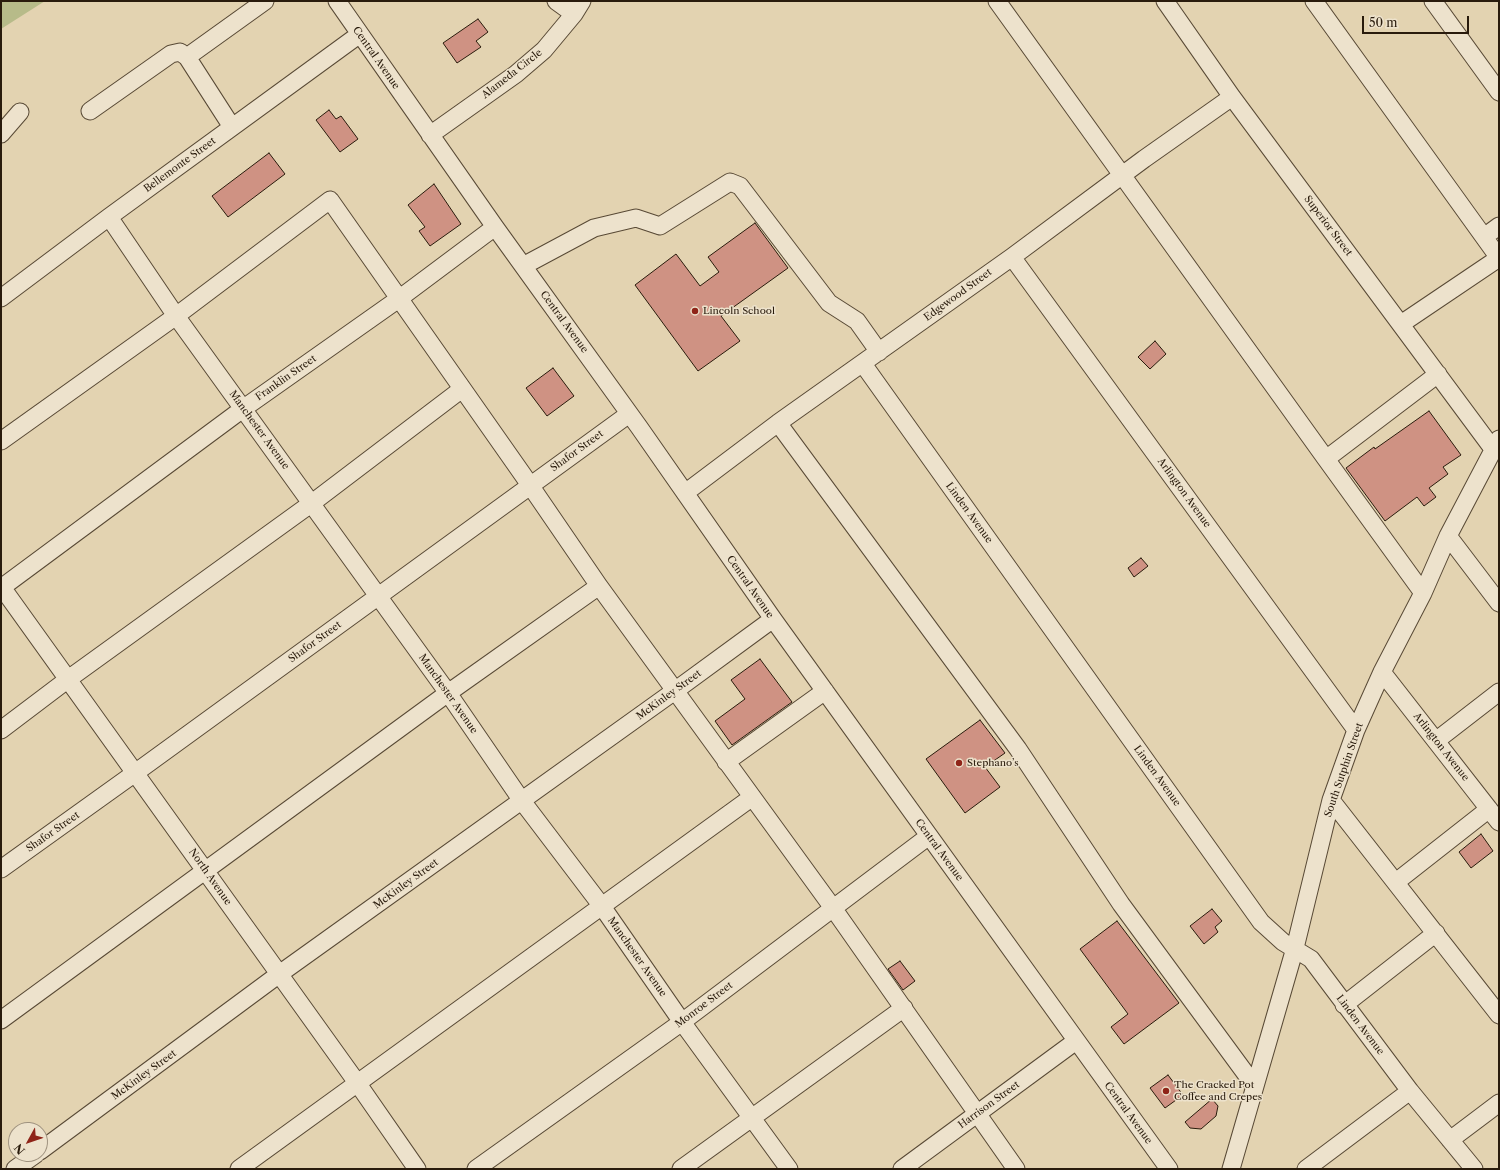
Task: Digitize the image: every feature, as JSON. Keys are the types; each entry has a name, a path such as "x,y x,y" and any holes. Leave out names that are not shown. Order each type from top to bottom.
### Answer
{"street":[{"path":"187,57 265,1"},
{"name":"Central Avenue","path":"337,1 430,135 773,619 1169,1169"},
{"path":"556,1 578,8"},
{"path":"997,1 1423,592"},
{"name":"Superior Street","path":"1165,1 1232,97 1438,374 1496,444"},
{"path":"1314,1 1499,258 1401,324"},
{"path":"1433,1 1499,92"},
{"name":"Alameda Circle","path":"430,135 516,74 544,50 578,8"},
{"name":"Bellemonte Street","path":"1,298 109,217 360,34"},
{"path":"90,111 171,54 180,52 187,57 232,127"},
{"name":"Edgewood Street","path":"685,493 778,423 863,364 1123,174 1232,97"},
{"path":"1,134 20,112"},
{"path":"523,266 594,228 636,218 660,226 730,182 740,186 829,303 857,321 879,352"},
{"path":"1,441 176,316 330,200 530,485 598,586 676,690 751,798 833,908 1016,1169"},
{"name":"Manchester Avenue","path":"109,217 176,316 244,408 448,693 522,801 601,905 682,1022 789,1169"},
{"path":"1484,237 1499,226"},
{"name":"Franklin Street","path":"1,588 244,408 400,298 495,227"},
{"name":"Arlington Avenue","path":"1012,256 1356,730"},
{"name":"Linden Avenue","path":"863,364 1261,922 1283,942 1311,959 1410,1091 1474,1169"},
{"path":"1326,459 1438,374"},
{"path":"1,730 67,680 312,503 462,389"},
{"name":"Shafor Street","path":"1,869 629,414"},
{"path":"778,423 1018,749 1121,904 1254,1086"},
{"name":"South Sutphin Street","path":"1231,1169 1295,948 1331,800 1356,730 1382,672 1423,592 1448,536 1496,444"},
{"path":"1448,536 1499,603"},
{"path":"1,1020 448,693 598,586"},
{"name":"North Avenue","path":"1,588 206,871 278,975 358,1084 417,1169"},
{"name":"McKinley Street","path":"48,1145 278,975 522,801 773,619"},
{"name":"Arlington Avenue","path":"1382,672 1437,740 1494,816"},
{"path":"726,762 825,691"},
{"path":"1437,740 1499,692"},
{"path":"239,1169 358,1084 601,905 751,798"},
{"path":"1331,800 1499,1015"},
{"path":"1396,882 1494,816"},
{"name":"Monroe Street","path":"476,1169 682,1022 929,836"},
{"path":"1344,1004 1436,933"},
{"path":"681,1169 904,1008"},
{"name":"Harrison Street","path":"902,1169 1076,1041"},
{"path":"1315,1166 1410,1091"},
{"path":"1450,1140 1499,1103"},
{"path":"15,1169 25,1162"}],"green space":[{"path":"1,1 45,1 1,29"}],"building":[{"path":"478,19 488,32 476,41 481,47 457,63 443,43"},
{"path":"329,110 336,119 341,116 358,139 340,152 316,120"},
{"path":"269,153 285,174 228,217 212,196"},
{"path":"434,184 461,224 430,246 419,231 425,227 408,205"},
{"path":"755,223 788,268 721,316 740,341 698,371 635,285 676,254 700,286 719,272 708,257"},
{"path":"1155,341 1166,354 1150,369 1138,357"},
{"path":"553,368 574,396 547,416 526,388"},
{"path":"1429,411 1461,455 1443,467 1448,474 1429,488 1436,497 1424,506 1417,497 1385,521 1346,468 1374,447 1375,449"},
{"path":"1141,558 1148,566 1134,577 1128,568"},
{"path":"760,659 792,702 732,745 715,721 745,699 731,680"},
{"name":"Stephano’s","path":"980,720 1005,753 985,767 1000,787 965,813 926,759"},
{"path":"1481,834 1493,851 1471,868 1459,852"},
{"path":"1212,909 1222,921 1215,927 1218,932 1204,944 1190,926"},
{"path":"1117,921 1179,1003 1124,1044 1111,1027 1128,1014 1080,949"},
{"path":"900,961 915,981 903,990 888,969"},
{"name":"The Cracked Pot Coffee and Crepes","path":"1168,1075 1183,1095 1165,1108 1150,1088"},
{"path":"1212,1099 1218,1106 1216,1116 1201,1129 1190,1128 1185,1122"}],"place":[{"name":"Lincoln School","path":"695,311"},
{"name":"Stephano’s","path":"959,763"},
{"name":"The Cracked Pot Coffee and Crepes","path":"1166,1091"}]}
